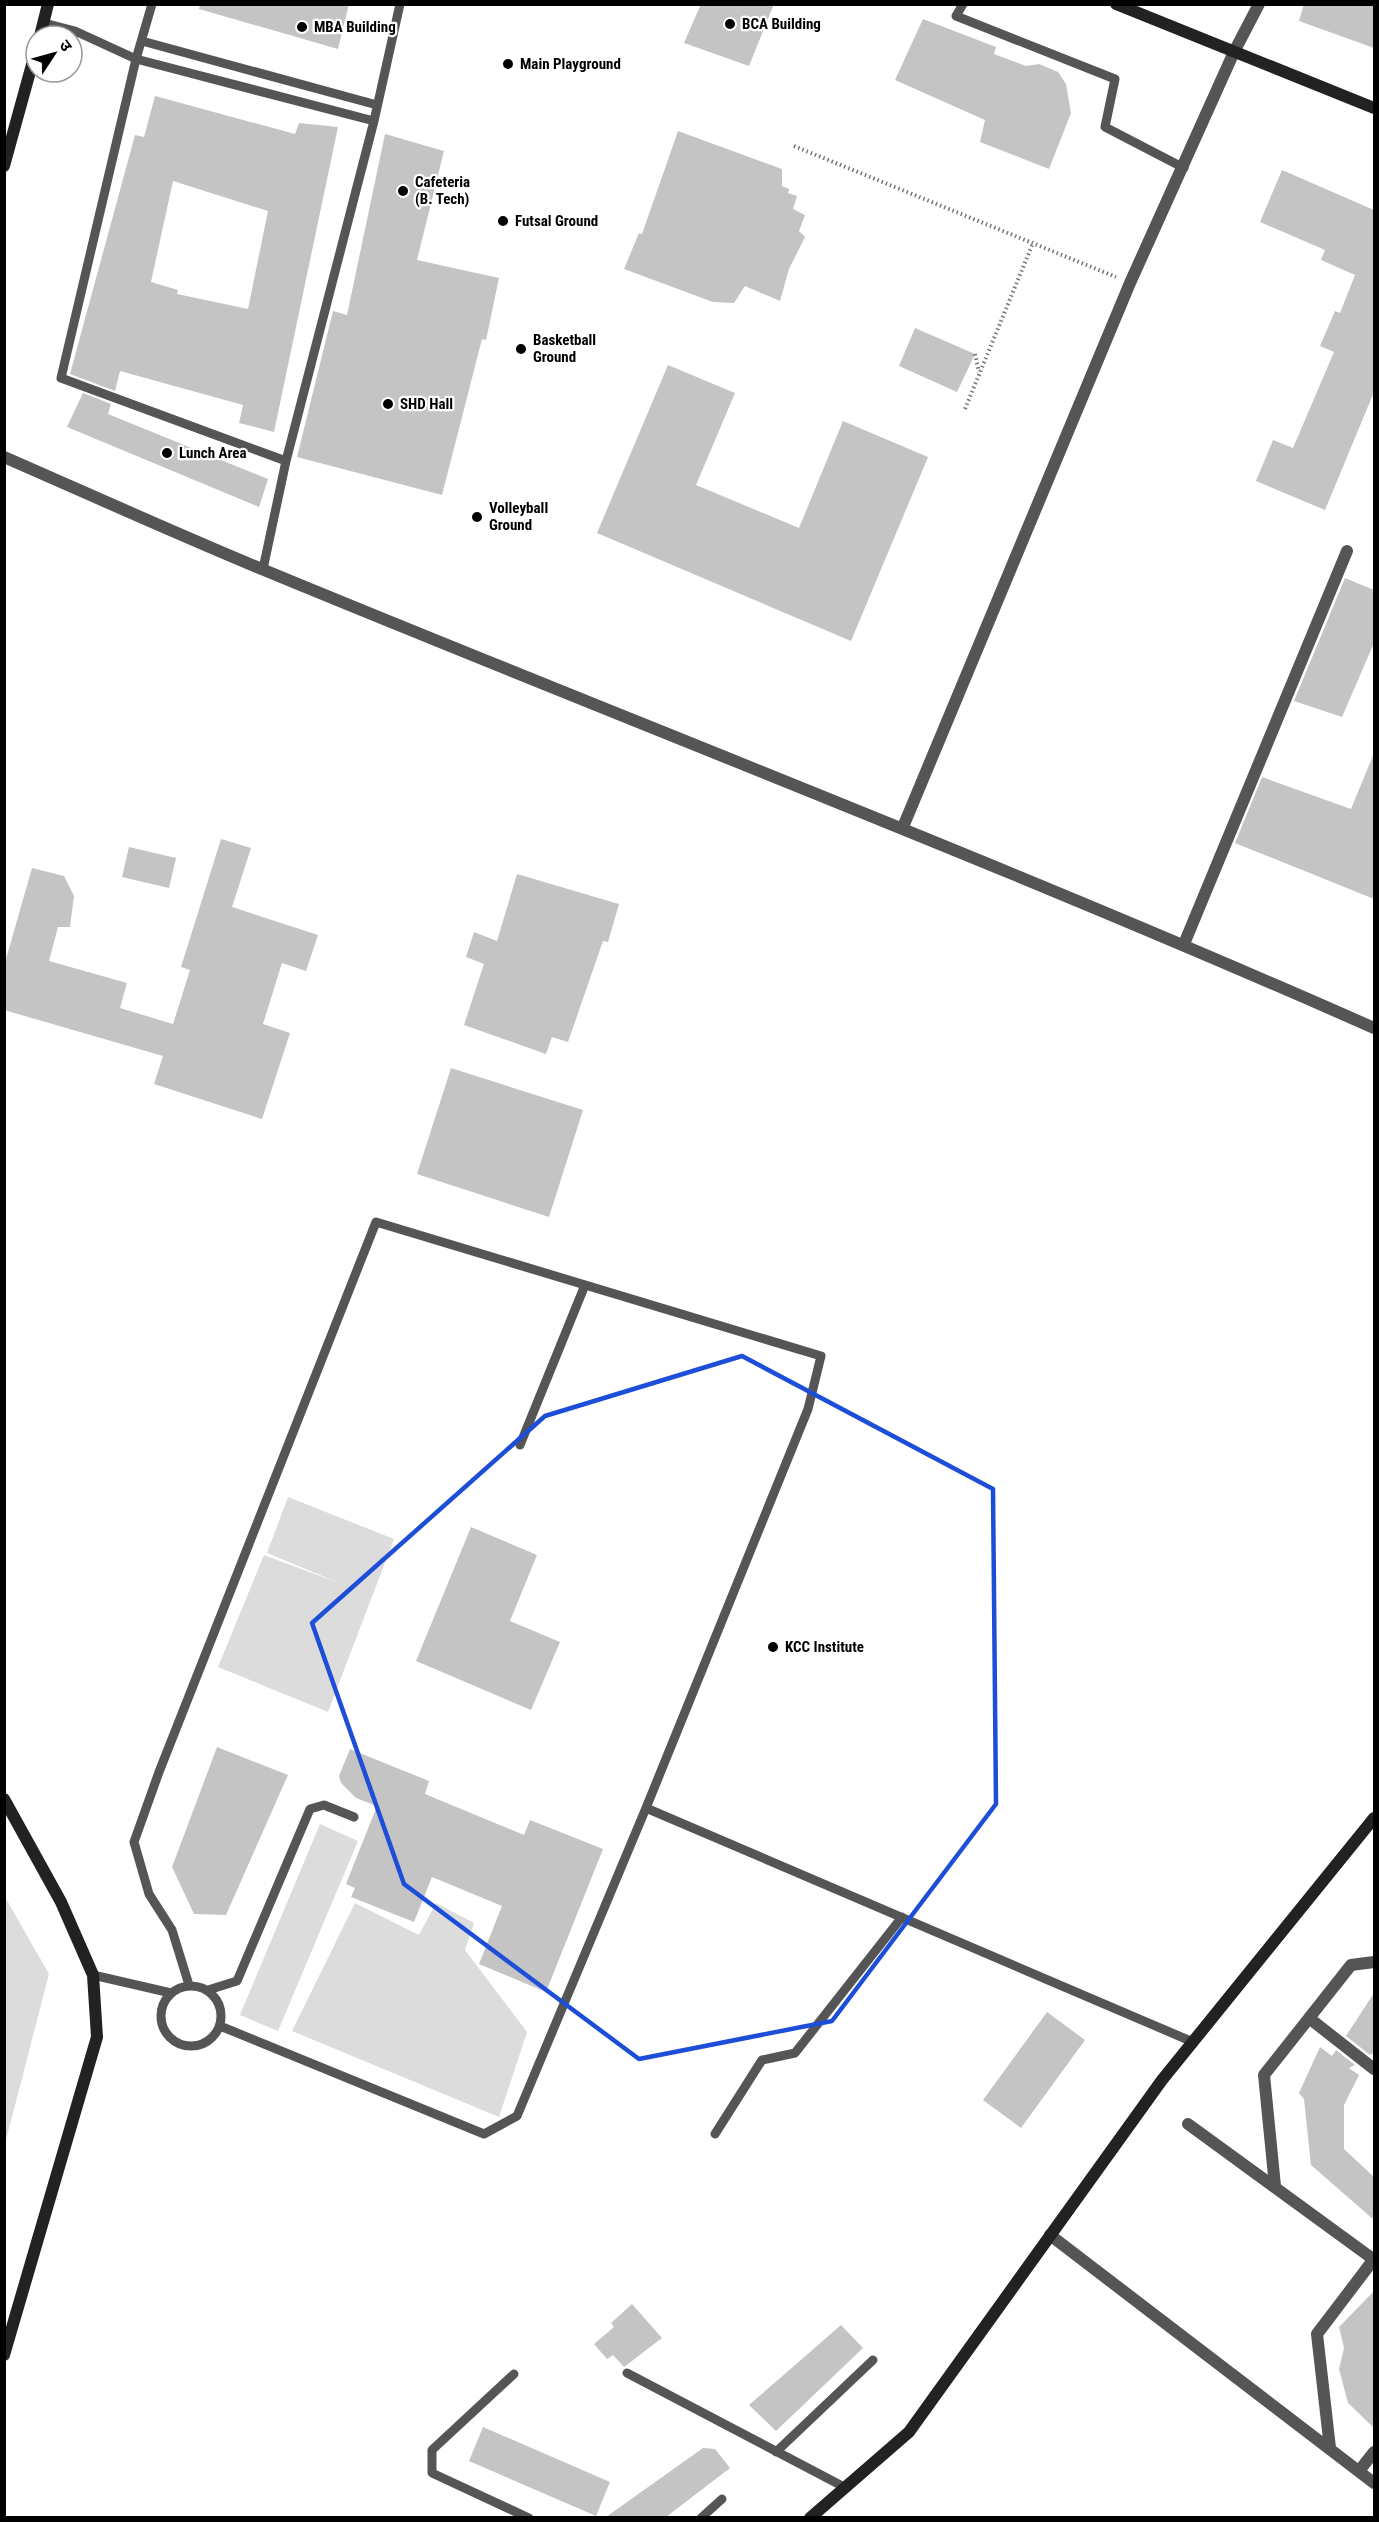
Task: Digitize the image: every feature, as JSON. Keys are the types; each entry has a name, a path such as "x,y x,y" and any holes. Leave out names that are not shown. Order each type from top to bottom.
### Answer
{"street":[{"path":"44,23 48,4"},
{"path":"1116,4 1374,108"},
{"path":"903,827 1130,283 1184,168 1234,52 1259,4"},
{"path":"4,166 27,84"},
{"path":"4,457 263,569 903,827 1184,944 1374,1028"},
{"path":"1184,944 1347,551"},
{"path":"4,1799 61,1902 93,1975 97,2037 4,2355"},
{"path":"810,2517 909,2432 1050,2235 1193,2042 1374,1818"},
{"path":"1275,2186 1264,2075 1351,1965 1374,1962"},
{"path":"1309,2018 1374,2069"},
{"path":"1188,2124 1373,2259 1317,2334 1330,2448"},
{"path":"1050,2235 1374,2483"},
{"path":"1359,2471 1374,2452"}],"lane":[{"path":"152,4 136,59 61,378 286,461"},
{"path":"263,569 286,461 374,121 400,4"},
{"path":"963,4 956,16 1115,79 1105,127 1184,168"},
{"path":"44,23 75,31 136,59 374,121"},
{"path":"142,41 377,105"},
{"path":"189,1985 172,1930 149,1894 134,1842 159,1772 376,1222 820,1356 808,1409 646,1808 517,2116 484,2134 220,2026"},
{"path":"520,1445 585,1285"},
{"path":"208,1990 220,2006 220,2026 215,2035 198,2045 178,2043 164,2029 161,2010 171,1993 189,1985 208,1990 237,1981 310,1809 324,1805 354,1817"},
{"path":"646,1808 1193,2042"},
{"path":"715,2134 762,2060 795,2053 902,1917"},
{"path":"93,1975 171,1993"},
{"path":"776,2452 873,2360"},
{"path":"627,2373 846,2488"},
{"path":"514,2374 432,2450 432,2474 529,2517"},
{"path":"700,2517 722,2499"}],"path":[{"path":"794,146 1130,283"},
{"path":"965,409 1033,243"},
{"path":"975,354 979,373"}],"highlighted area":[{"path":"742,1356 993,1489 996,1804 832,2021 639,2059 404,1884 312,1623 545,1416"}],"shaded area":[{"path":"288,1497 394,1539 328,1712 218,1667 264,1555 339,1583 267,1553"},
{"path":"320,1824 358,1841 278,2031 240,2015"},
{"path":"5,1897 49,1974 5,2144"},
{"path":"355,1903 419,1935 436,1903 474,1923 465,1950 527,2032 499,2117 292,2031"}],"building":[{"name":"MBA Building","path":"200,4 349,4 338,49 199,9"},
{"name":"BCA Building","path":"701,4 774,4 749,66 684,43"},
{"path":"1304,4 1374,4 1374,48 1299,21"},
{"path":"923,19 996,47 994,54 1026,66 1039,64 1058,72 1066,84 1071,113 1049,169 980,142 985,120 895,80"},
{"path":"155,96 295,134 299,123 338,127 274,432 239,423 243,405 120,371 115,391 70,374 135,135 144,137","holes":["173,181 268,211 248,309 177,294 178,290 151,282"]},
{"path":"678,131 782,169 782,186 789,189 788,193 797,196 793,209 805,215 799,231 805,237 789,269 780,301 745,286 734,303 713,302 624,269 639,233 642,234"},
{"path":"385,134 444,151 417,260 499,278 486,340 482,339 442,495 297,457 333,311 347,315"},
{"path":"1282,170 1374,210 1374,392 1325,510 1256,481 1273,440 1293,448 1334,352 1320,346 1335,311 1340,313 1355,275 1321,260 1325,250 1260,222"},
{"path":"915,328 975,354 957,392 899,366"},
{"path":"668,365 735,393 696,485 799,528 843,421 928,457 851,641 597,533"},
{"name":"Lunch Area","path":"83,393 111,404 108,414 268,479 259,507 67,427"},
{"path":"1345,578 1374,590 1374,643 1342,717 1294,701"},
{"path":"1374,753 1374,899 1235,843 1262,777 1351,809"},
{"path":"221,839 251,848 232,907 318,935 306,971 282,963 263,1024 290,1033 262,1119 154,1084 163,1056 4,1010 4,966 32,868 64,876 74,896 70,927 58,927 49,961 127,983 120,1008 173,1024 190,970 181,967"},
{"path":"129,847 176,858 169,888 122,877"},
{"path":"517,874 619,904 608,942 603,941 568,1042 552,1037 546,1054 464,1025 484,964 466,957 474,932 497,941"},
{"path":"451,1068 583,1110 549,1217 417,1174"},
{"path":"471,1527 537,1555 510,1621 560,1642 531,1710 416,1661"},
{"path":"217,1747 288,1775 226,1915 194,1914 172,1867"},
{"path":"350,1749 429,1781 425,1794 524,1835 530,1820 603,1849 546,1992 479,1964 502,1906 432,1877 414,1922 351,1897 355,1888 346,1884 377,1806 356,1798 341,1783 339,1776"},
{"path":"1374,1993 1374,2053 1370,2055 1346,2036"},
{"path":"1047,2012 1085,2040 1021,2128 983,2100"},
{"path":"1320,2047 1332,2056 1336,2050 1355,2065 1349,2068 1359,2075 1344,2105 1344,2149 1374,2177 1374,2220 1311,2165 1304,2099 1299,2093"},
{"path":"1374,2291 1374,2428 1348,2403 1339,2369 1344,2348 1339,2327"},
{"path":"632,2304 662,2338 624,2367 613,2355 607,2359 594,2344 614,2327 611,2323"},
{"path":"841,2325 863,2348 776,2431 749,2405"},
{"path":"483,2427 610,2482 596,2516 469,2461"},
{"path":"703,2448 715,2449 730,2468 666,2517 606,2517"}],"place":[{"name":"BCA Building","path":"730,24"},
{"name":"MBA Building","path":"302,27"},
{"name":"Main Playground","path":"508,64"},
{"name":"Cafeteria (B. Tech)","path":"403,191"},
{"name":"Futsal Ground","path":"503,221"},
{"name":"Basketball Ground","path":"521,349"},
{"name":"SHD Hall","path":"388,404"},
{"name":"Lunch Area","path":"167,453"},
{"name":"Volleyball Ground","path":"477,517"},
{"name":"KCC Institute","path":"773,1647"}]}
